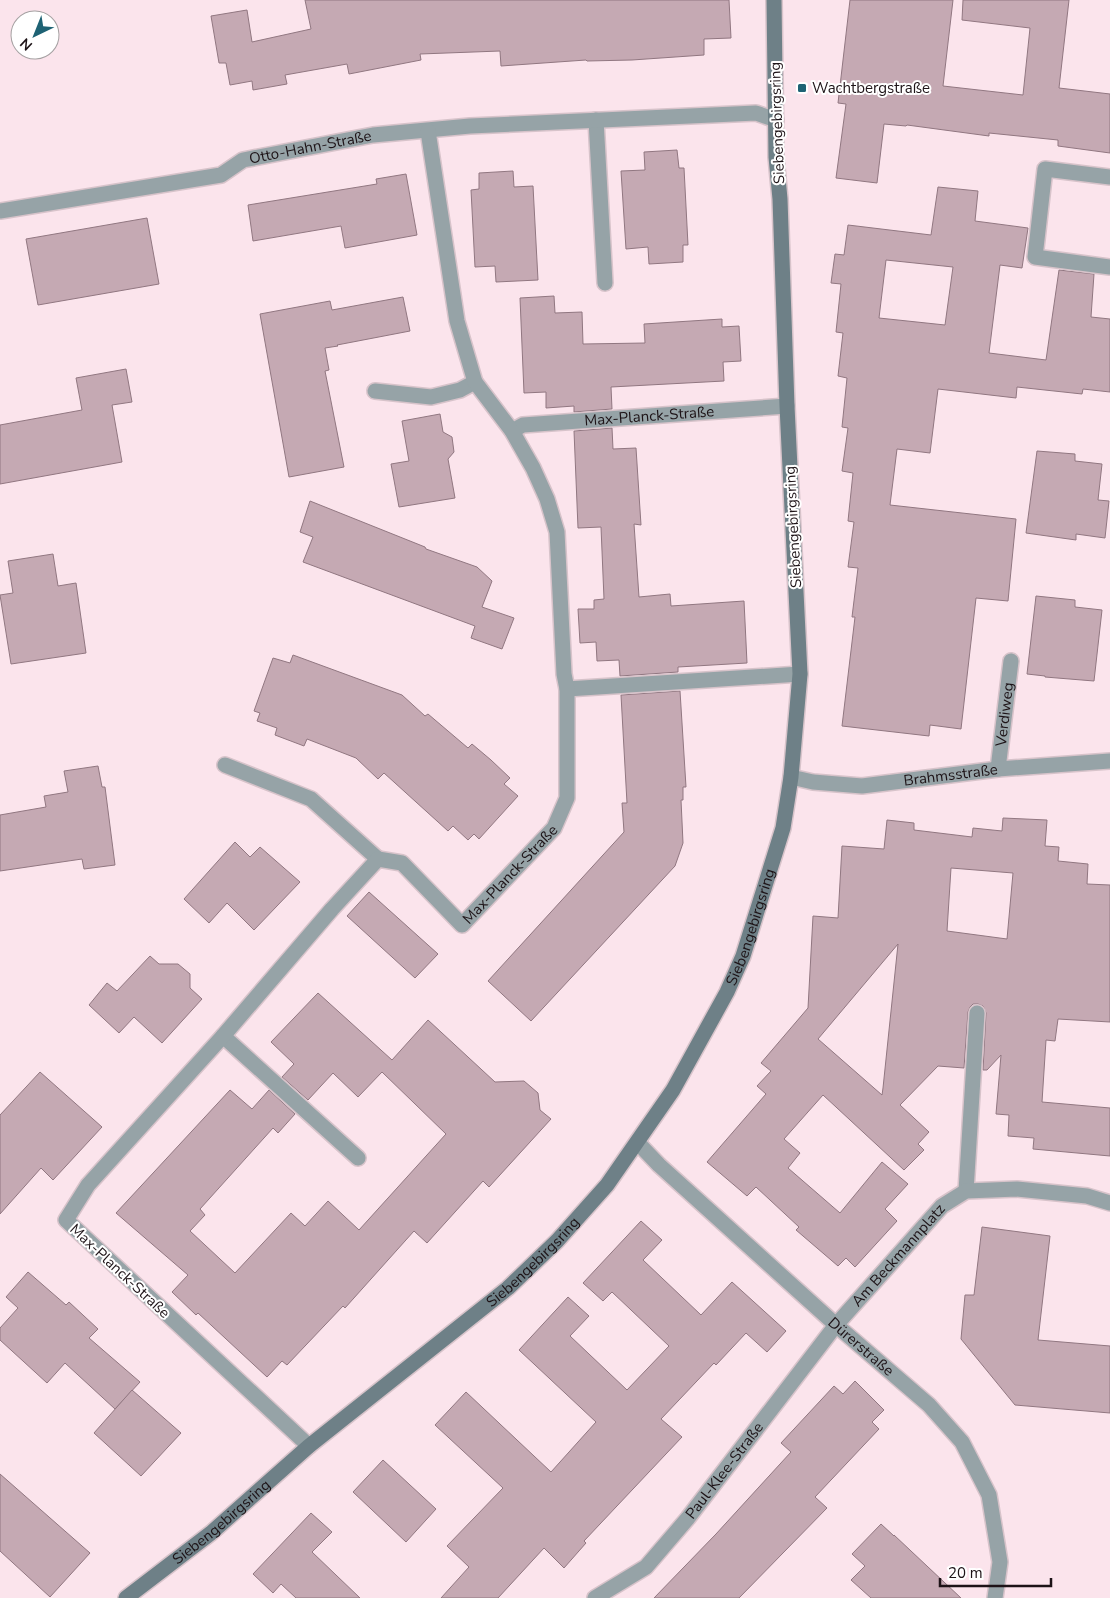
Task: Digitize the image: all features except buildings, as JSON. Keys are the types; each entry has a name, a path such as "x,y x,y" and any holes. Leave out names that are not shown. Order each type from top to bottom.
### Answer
{"street":[{"name":"Siebengebirgsring","path":"126,1598 211,1533 309,1446 508,1288 558,1241 607,1185 638,1143 672,1090 727,992 743,956 783,828 791,777 800,674 787,406 780,199 776,156 774,0"},
{"name":"Otto-Hahn-Straße","path":"0,211 221,174 243,160 373,135 470,126 756,114 776,120"},
{"path":"596,120 605,283"},
{"name":"Max-Planck-Straße","path":"309,1446 66,1220 88,1184 223,1036 325,916 378,859 402,863 462,925 554,828 567,798 567,689 564,674 557,532 547,499 533,468 512,431 475,382 457,321 428,131"},
{"path":"1110,177 1045,169 1035,257 1110,267"},
{"path":"374,391 431,397 460,390 475,382"},
{"name":"Max-Planck-Straße","path":"512,431 523,425 787,406"},
{"name":"Verdiweg","path":"998,769 1011,661"},
{"path":"567,689 800,674"},
{"name":"Brahmsstraße","path":"791,777 813,782 862,786 998,769 1110,761"},
{"path":"225,765 311,799 378,859"},
{"path":"966,1191 976,1013"},
{"path":"223,1036 358,1158"},
{"name":"Dürerstraße","path":"638,1143 658,1166 836,1325 929,1405 962,1442 989,1495 1000,1562 995,1598"},
{"name":"Am Beckmannplatz","path":"836,1325 942,1206 966,1191 1017,1189 1087,1196 1110,1203"},
{"name":"Paul-Klee-Straße","path":"595,1598 646,1567 688,1518 836,1325"}],"place":[{"name":"Wachtbergstraße","path":"802,88"}]}
